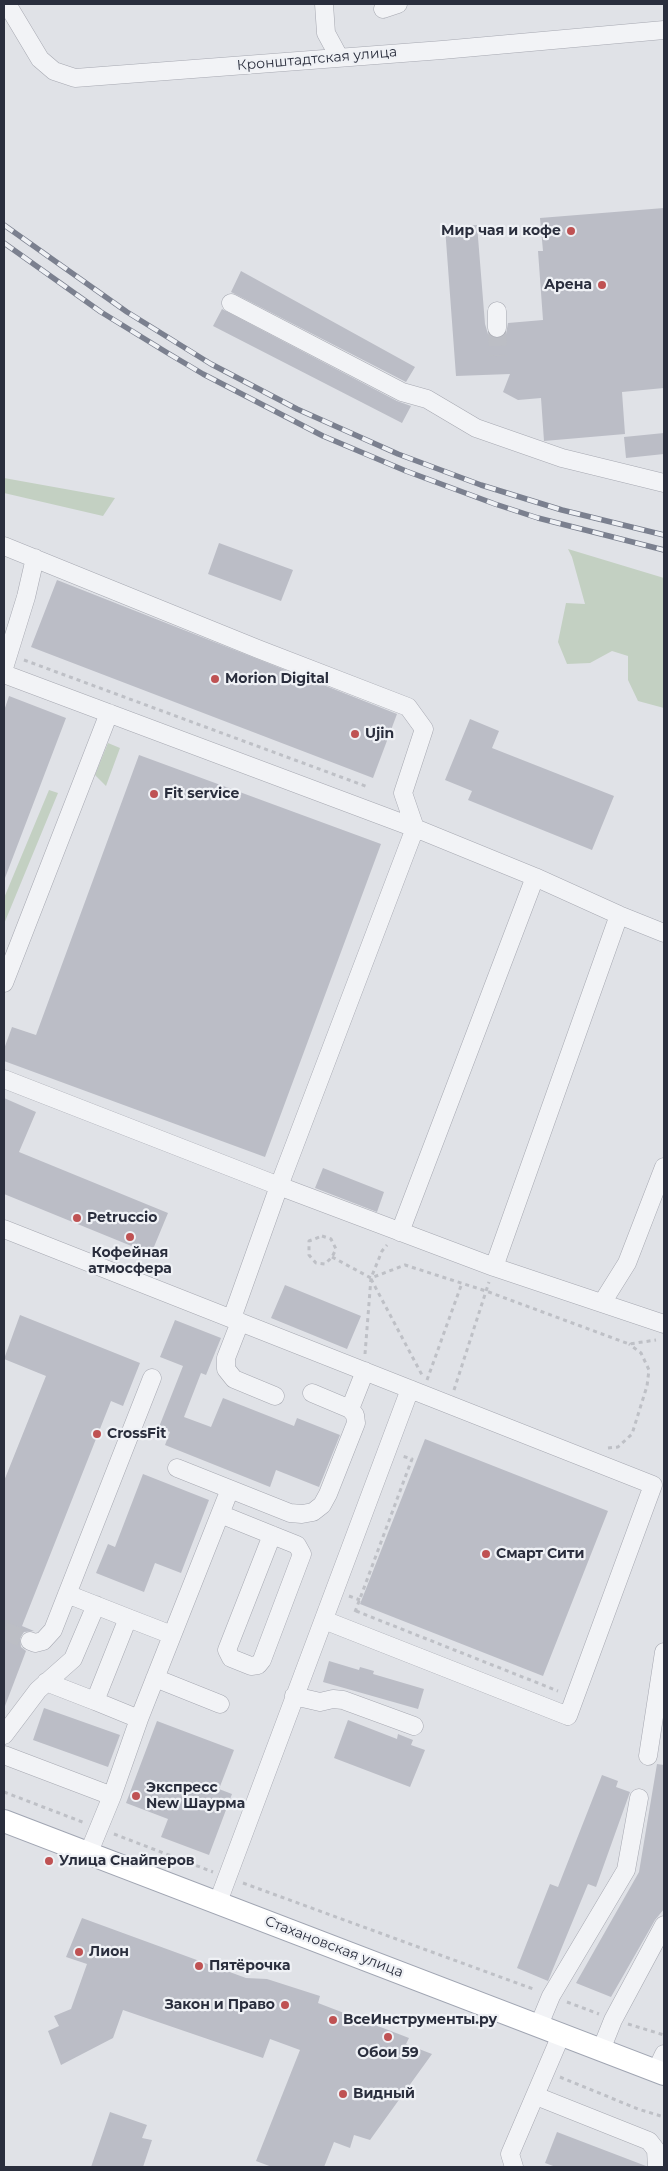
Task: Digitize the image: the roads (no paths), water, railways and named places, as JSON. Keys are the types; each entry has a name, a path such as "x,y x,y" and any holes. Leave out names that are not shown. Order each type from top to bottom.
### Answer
{"main road":[{"name":"Стахановская улица","path":"4,1821 601,2050 661,2066"}],"street":[{"name":"Кронштадтская улица","path":"7,4 40,59 54,71 75,78 664,30"},
{"path":"324,4 326,33 339,57"},
{"path":"231,303 402,392 427,399 476,428 562,458 664,483"},
{"path":"4,546 258,649 408,707 424,729 403,792 415,828 279,1186 236,1320 226,1358 226,1369 234,1379 275,1396"},
{"path":"4,668 26,597 35,558"},
{"path":"4,674 415,828 664,933"},
{"path":"4,983 109,713"},
{"path":"400,1232 535,877"},
{"path":"494,1267 619,915"},
{"path":"4,1079 494,1267 664,1324"},
{"path":"602,1304 626,1263 664,1167"},
{"path":"4,1228 236,1320 366,1369 455,1397 653,1485 568,1716 324,1620"},
{"path":"350,1409 366,1369"},
{"path":"30,1641 39,1643 50,1635 152,1378"},
{"path":"218,1902 294,1696 418,1386"},
{"path":"177,1468 290,1513 302,1514 312,1512 322,1505 328,1494 355,1427 356,1415 350,1409 312,1394"},
{"path":"89,1852 112,1796 139,1719 230,1489"},
{"path":"220,1514 297,1544 302,1551 302,1558 260,1662 251,1666 231,1658 227,1650 272,1535"},
{"path":"67,1594 172,1635"},
{"path":"4,1735 46,1682 66,1667 73,1659 96,1605"},
{"path":"95,1701 128,1618"},
{"path":"648,1756 664,1652"},
{"path":"155,1678 220,1704"},
{"path":"46,1682 139,1719"},
{"path":"294,1696 320,1702 333,1699 343,1700 414,1726"},
{"path":"4,1755 112,1796"},
{"path":"539,2025 551,1996 626,1870 639,1798"},
{"path":"601,2050 613,2020 664,1924"},
{"path":"514,2167 510,2154 561,2035"},
{"path":"536,2096 649,2142 656,2150 657,2167"}],"tunnel":[{"path":"497,328 498,356"},
{"path":"4,1631 30,1641"}],"railway":[{"path":"4,225 127,312 211,364 297,409 398,454 481,485 562,510 664,535"},
{"path":"4,243 101,312 166,352 203,374 323,436 406,471 495,504 538,518 664,550"}],"place":[{"name":"Мир чая и кофе","path":"571,231"},
{"name":"Арена","path":"602,285"},
{"name":"Morion Digital","path":"215,679"},
{"name":"Ujin","path":"355,734"},
{"name":"Fit service","path":"154,794"},
{"name":"Petruccio","path":"77,1218"},
{"name":"Кофейная атмосфера","path":"130,1237"},
{"name":"CrossFit","path":"97,1434"},
{"name":"Смарт Сити","path":"486,1554"},
{"name":"Экспресс New Шаурма","path":"136,1796"},
{"name":"Улица Снайперов","path":"49,1861"},
{"name":"Лион","path":"79,1952"},
{"name":"Пятёрочка","path":"199,1966"},
{"name":"Закон и Право","path":"285,2005"},
{"name":"ВсеИнструменты.ру","path":"333,2020"},
{"name":"Обои 59","path":"388,2037"},
{"name":"Видный","path":"343,2094"}]}
